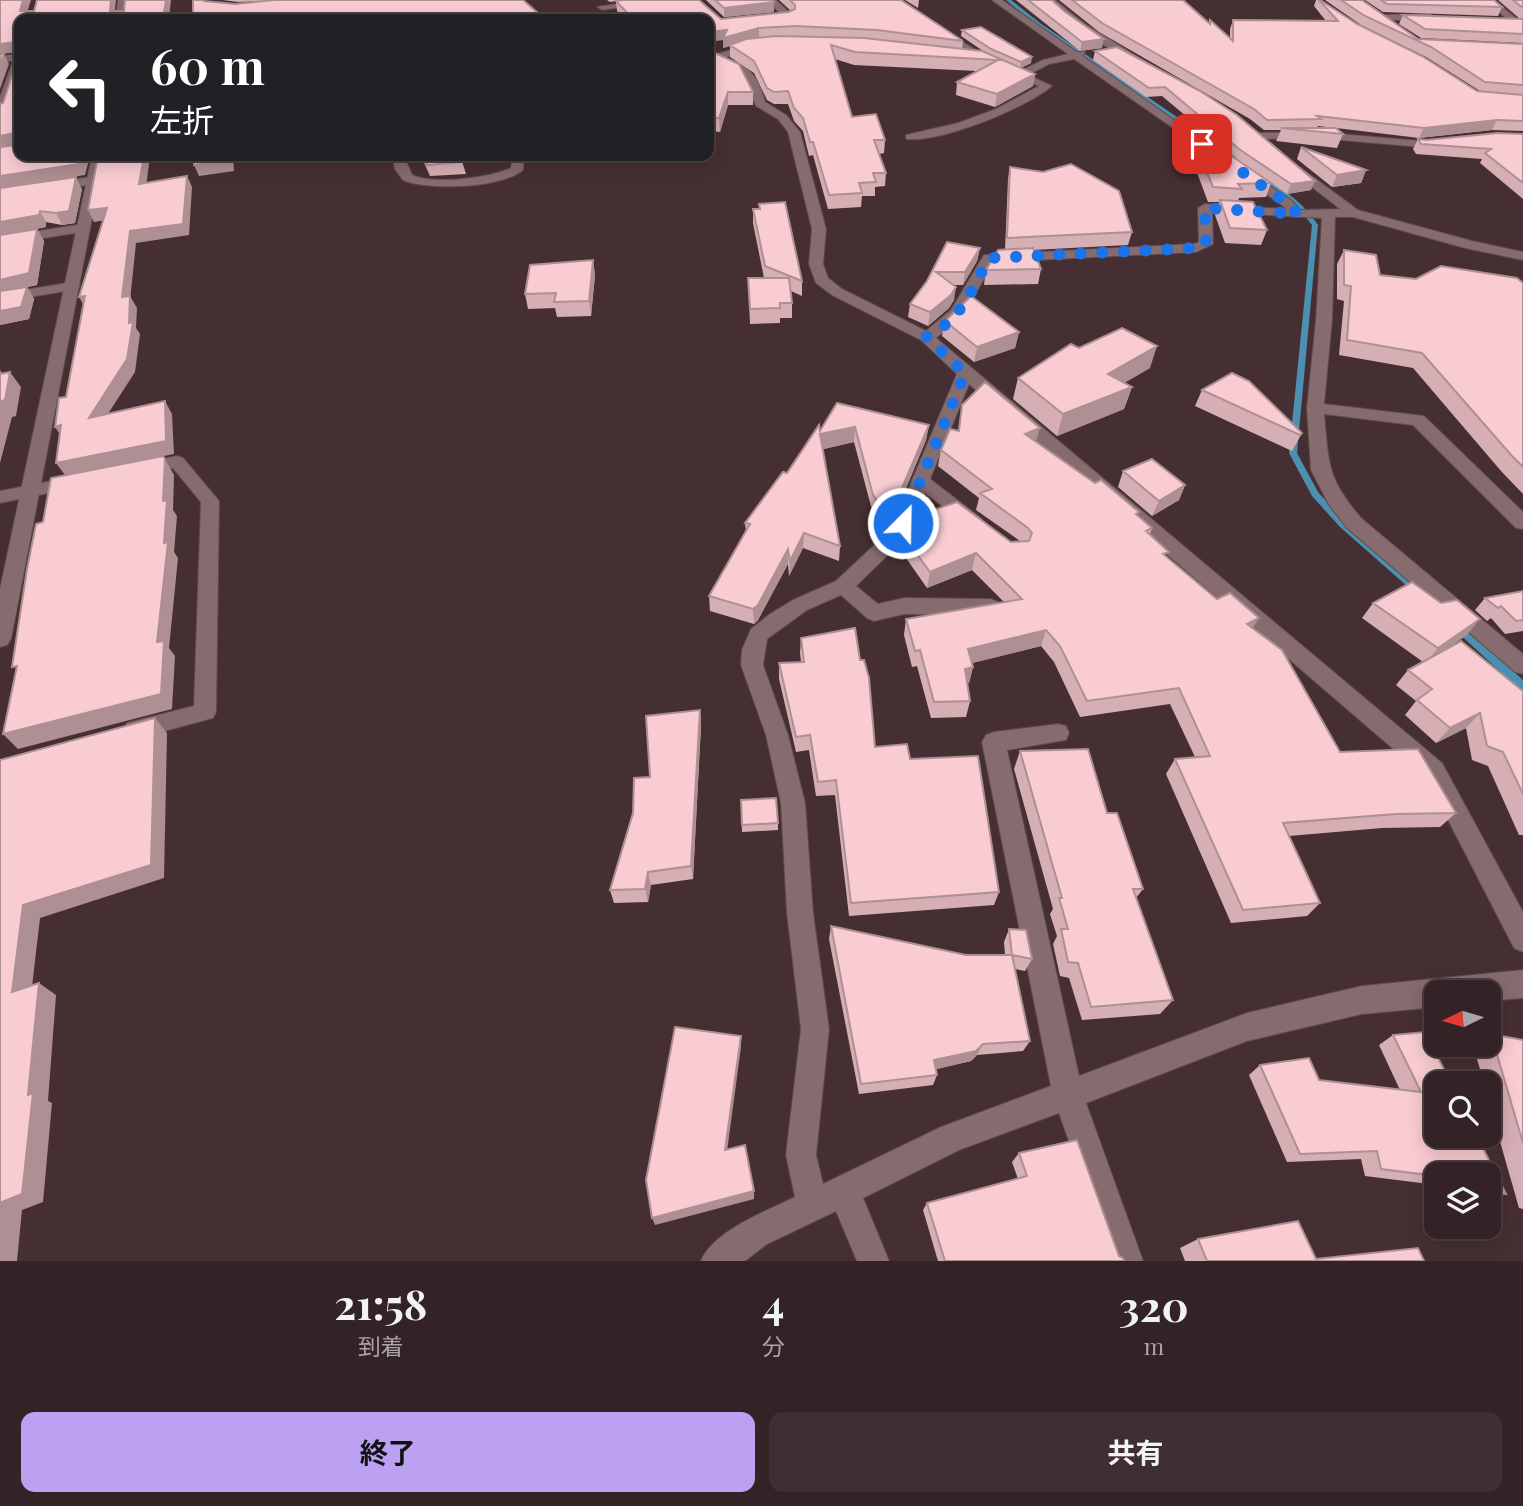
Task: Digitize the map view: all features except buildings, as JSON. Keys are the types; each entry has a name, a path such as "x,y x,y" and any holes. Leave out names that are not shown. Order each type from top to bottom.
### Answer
{"street":[{"path":"599,3 668,0"},
{"path":"761,19 788,16 771,0"},
{"path":"1050,0 1065,15 1119,50 1150,66"},
{"path":"1481,0 1489,0 1523,29"},
{"path":"599,3 614,14"},
{"path":"1398,31 1375,15 1436,18"},
{"path":"1502,21 1515,22"},
{"path":"714,58 744,68 757,87 760,104 782,117 794,132 819,229 816,264 821,280 861,306 926,337 1434,770 1523,939"},
{"path":"3,114 14,75"},
{"path":"1256,133 1330,197 1353,213"},
{"path":"0,639 73,286 96,161"},
{"path":"399,161 402,173 411,180 430,181 485,179 509,174 517,170 518,161"},
{"path":"0,194 91,181"},
{"path":"926,337 944,328 961,310 989,258 1196,248 1206,244 1205,208 1324,215 1353,213 1470,245 1523,256"},
{"path":"1324,215 1324,320 1315,408 1320,470 1336,501 1354,523 1523,666"},
{"path":"0,241 83,228"},
{"path":"0,298 73,286"},
{"path":"813,1207 801,1155 815,1029 800,913 793,803 777,735 752,665 753,650 758,635 777,619 800,605 843,586 892,539 903,523 965,373"},
{"path":"1315,408 1418,420 1523,523"},
{"path":"115,736 205,712 210,500 177,462 123,472"},
{"path":"0,497 96,478"},
{"path":"921,481 983,527"},
{"path":"843,586 874,613 904,606 991,607"},
{"path":"1058,733 994,742 1068,1096 1127,1261"},
{"path":"1502,986 1523,984"},
{"path":"717,1261 757,1233 951,1138 1247,1027 1362,1000 1424,994"},
{"path":"844,1190 873,1261"}],"lane":[{"path":"996,0 1079,55 1300,214"},
{"path":"909,137 961,126 1000,111 1047,86 986,60 932,25"},
{"path":"714,56 747,47 772,44"},
{"path":"1020,75 1046,62 1119,50"},
{"path":"960,57 986,60"},
{"path":"1256,133 1427,143"}],"waterway":[{"path":"1008,0 1038,24 1225,152"},
{"path":"1261,177 1298,204 1315,225 1293,453 1315,494 1343,525 1419,592"},
{"path":"1458,627 1523,686"}],"route":[{"path":"903,523 965,373 926,337 944,328 961,310 989,258 1196,248 1206,244 1208,236 1205,208 1298,214 1287,203 1202,144"}]}
